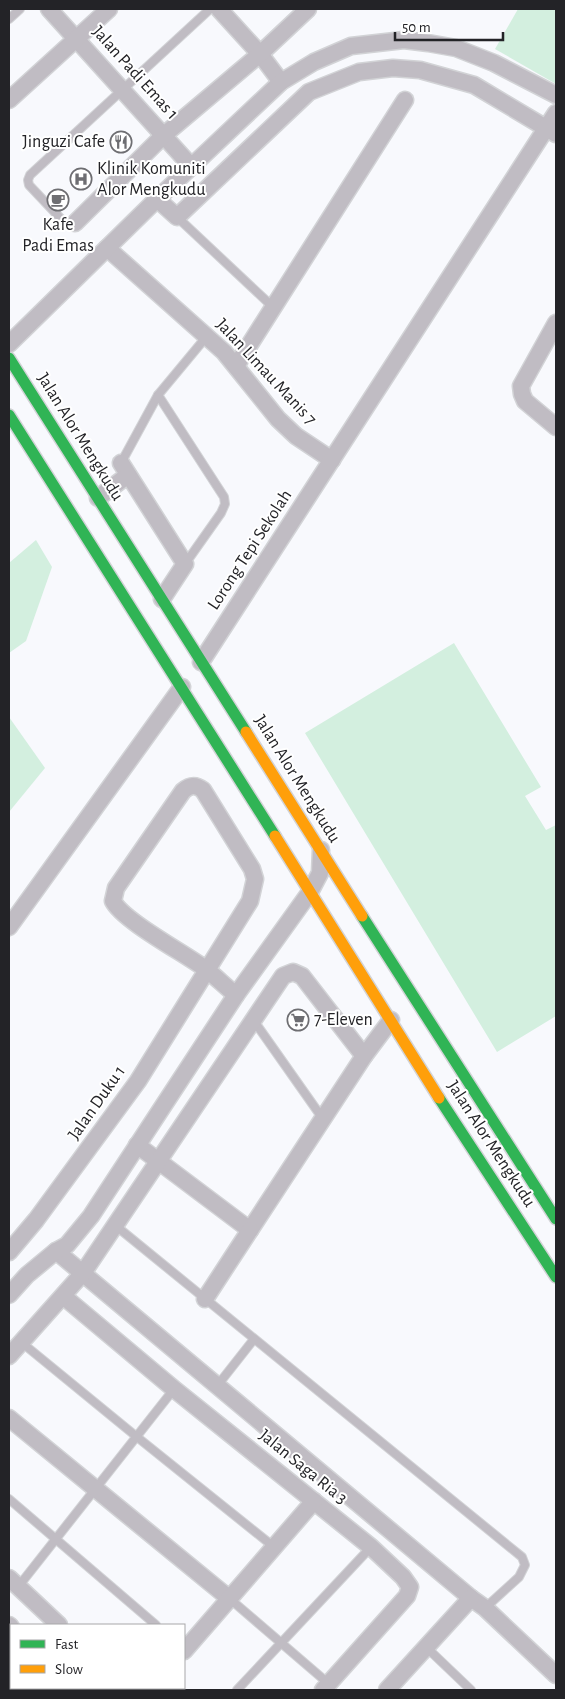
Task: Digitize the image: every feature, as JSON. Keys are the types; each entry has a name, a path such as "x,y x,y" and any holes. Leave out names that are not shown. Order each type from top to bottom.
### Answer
{"main road":[{"name":"Jalan Alor Mengkudu","path":"9,358 556,1219"},
{"path":"9,378 13,377 24,382"},
{"name":"Jalan Alor Mengkudu","path":"9,415 439,1098 556,1276"}],"street":[{"name":"Jalan Padi Emas 1","path":"49,9 191,166"},
{"path":"9,100 110,9"},
{"path":"219,9 260,54 281,82"},
{"path":"75,223 164,135 260,54 308,9"},
{"path":"9,344 156,199 281,82 314,62 351,46 404,40 428,43 456,48 494,63 556,95"},
{"path":"156,199 177,217 309,92 359,72 393,68 420,70 474,85 551,131"},
{"path":"236,366 405,100"},
{"name":"Lorong Tepi Sekolah","path":"201,662 332,460 551,131 556,113"},
{"name":"Jalan Limau Manis 7","path":"107,248 224,352 278,419 296,436 332,460"},
{"path":"554,333 521,386 525,401 556,427"},
{"path":"98,498 124,469 185,564 162,599"},
{"path":"9,927 182,687"},
{"name":"Jalan Duku 1","path":"9,1252 74,1171 138,1081 208,970 250,901 255,879 252,869 203,790 193,786 183,791 116,888 113,901 116,906 138,924 208,970"},
{"path":"9,1295 28,1275 56,1251 67,1245 78,1232 236,996 310,892 320,872 321,850"},
{"path":"208,970 236,996"},
{"path":"9,1356 83,1274 283,976 293,972 302,976 364,1056"},
{"path":"205,1299 364,1056 391,1020"},
{"path":"137,1145 250,1230"},
{"path":"56,1251 484,1608 556,1675"},
{"name":"Jalan Saga Ria 3","path":"62,1296 174,1389 371,1547 403,1577 410,1587 407,1596 326,1687"},
{"path":"9,1418 230,1599"},
{"path":"185,1649 314,1502"},
{"path":"13,1583 58,1624"},
{"path":"387,1690 471,1598"}],"lane":[{"path":"9,19 20,9"},
{"path":"75,223 69,224 63,221 29,185 30,175 210,9"},
{"path":"177,217 274,308"},
{"path":"124,469 158,395 206,336"},
{"path":"158,395 224,497 225,504 222,512 185,564"},
{"path":"254,1021 323,1119"},
{"path":"116,1226 522,1557 525,1565 520,1577 484,1608"},
{"path":"217,1386 254,1339"},
{"path":"21,1342 274,1547"},
{"path":"13,1583 56,1540 174,1389"},
{"path":"9,1500 155,1624"},
{"path":"237,1690 371,1547"},
{"path":"230,1599 326,1687"},
{"path":"426,1647 471,1690"}],"green space":[{"path":"518,9 556,9 556,84 495,49"},
{"path":"36,540 52,567 26,641 9,653 9,563"},
{"path":"454,643 541,787 525,796 546,830 556,825 556,1016 497,1052 305,733"},
{"path":"9,717 45,768 9,812"}],"traffic: fast":[{"path":"9,358 246,732"},
{"path":"9,415 275,836"},
{"path":"362,916 556,1219"},
{"path":"439,1098 556,1277"}],"traffic: slow":[{"path":"246,732 362,916"},
{"path":"275,836 439,1098"}],"place":[{"name":"Jinguzi Cafe","path":"121,142"},
{"name":"Klinik Komuniti Alor Mengkudu","path":"81,179"},
{"name":"Kafe Padi Emas","path":"58,200"},
{"name":"7-Eleven","path":"298,1020"}]}
